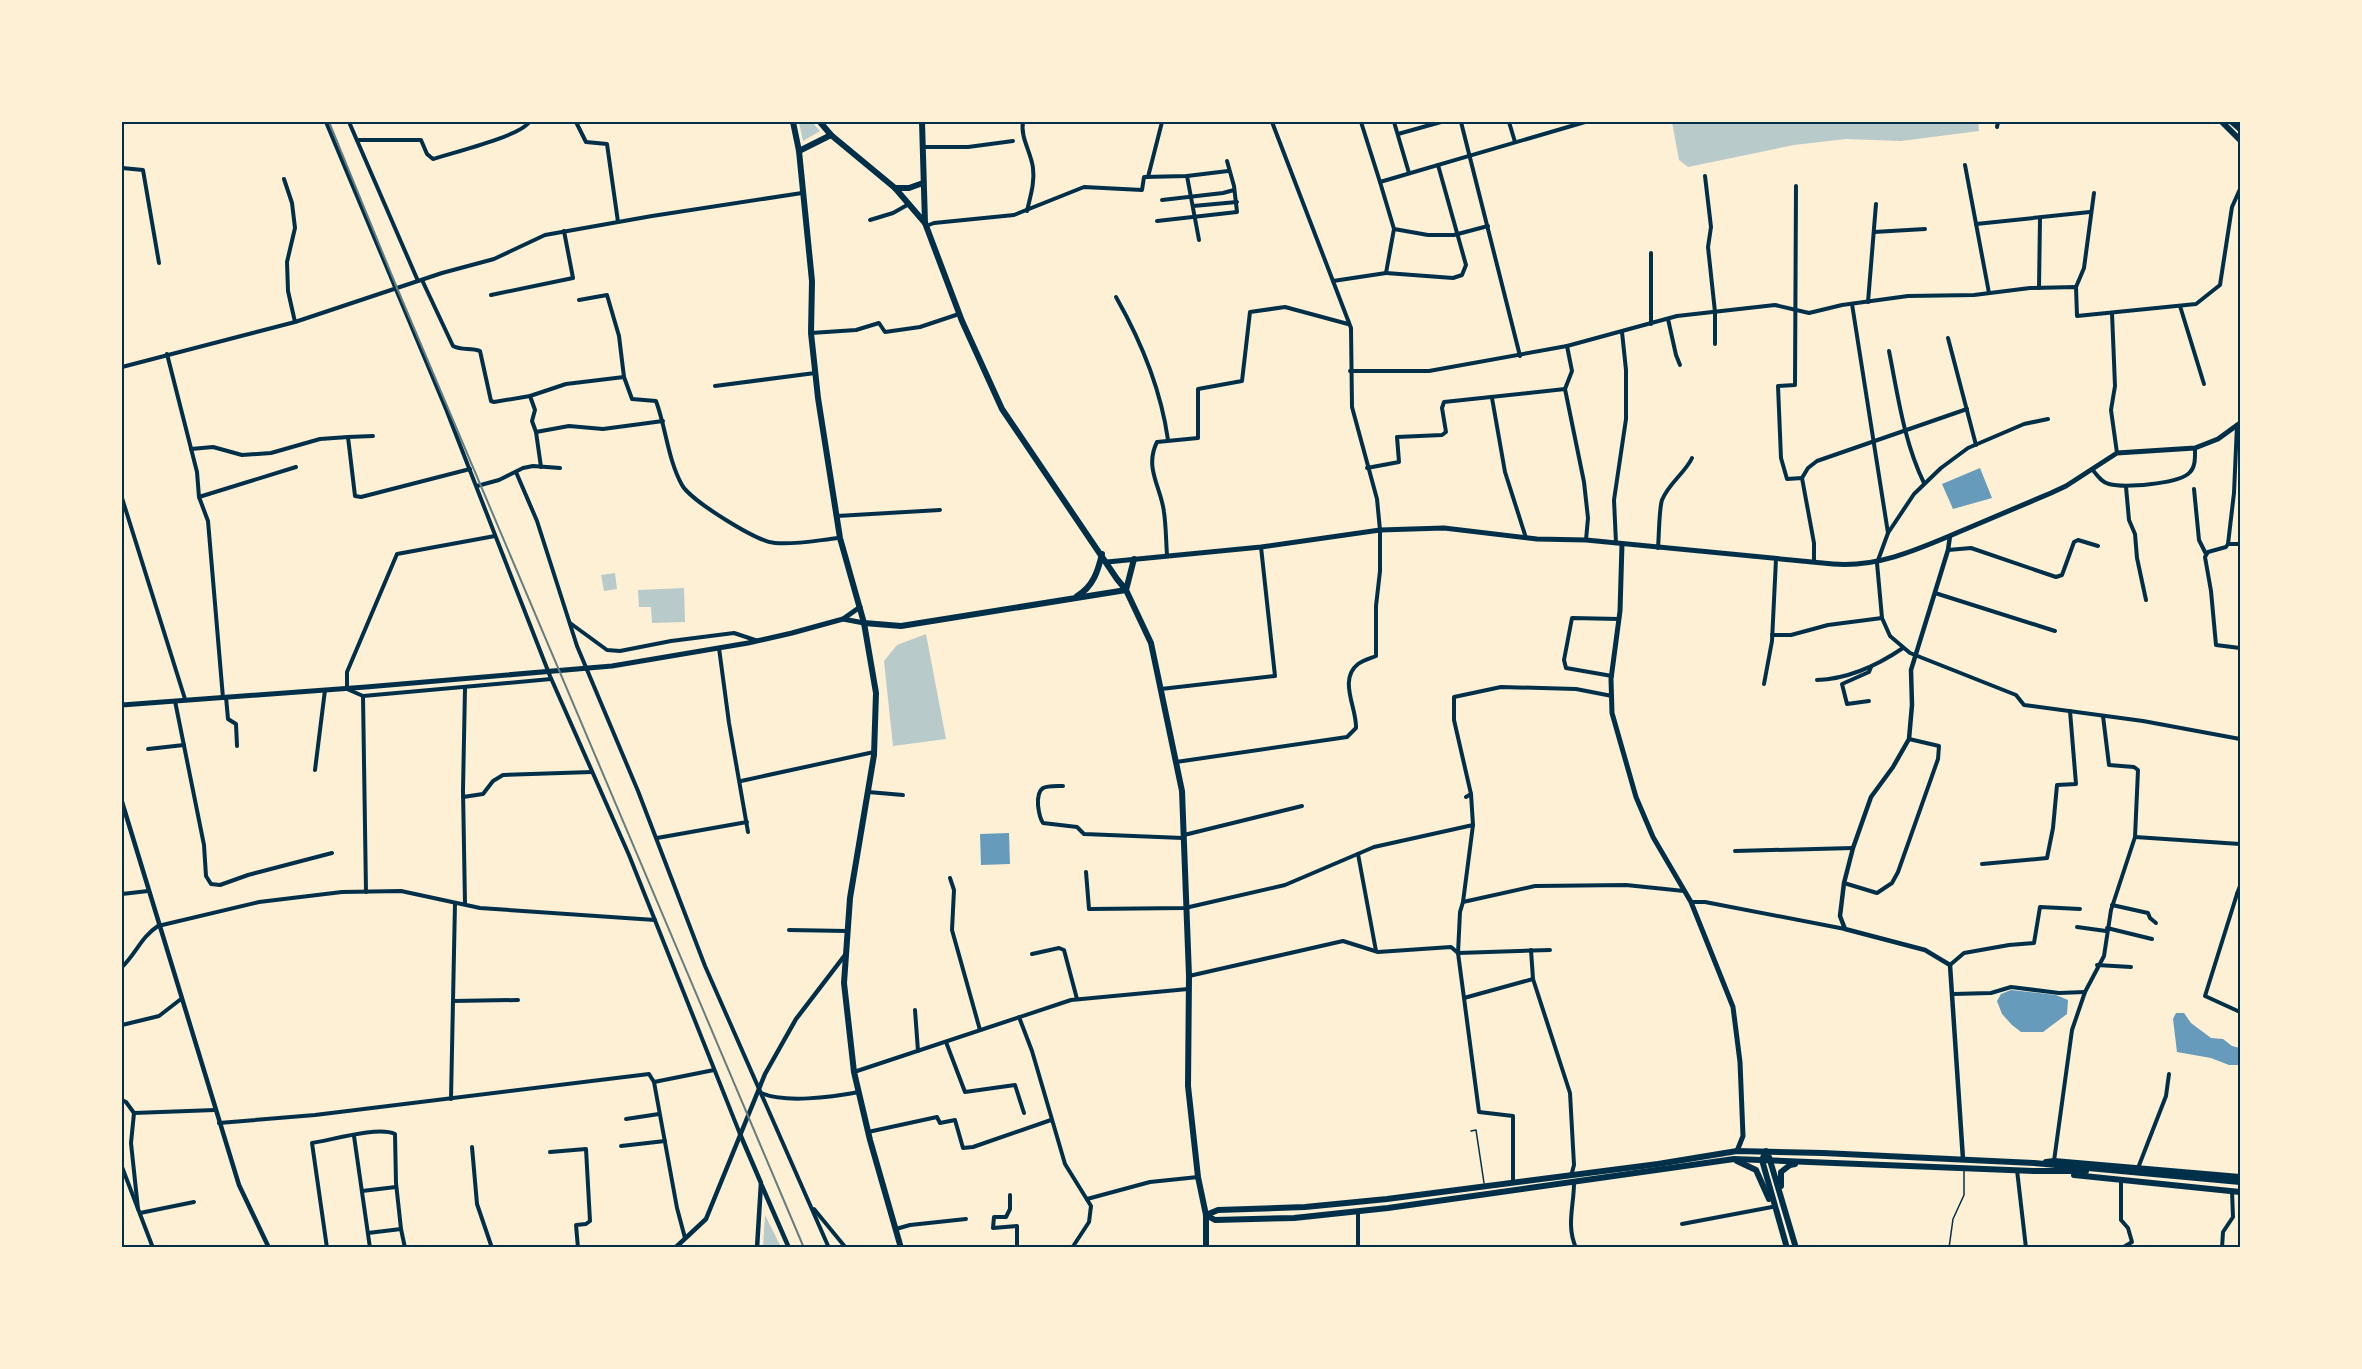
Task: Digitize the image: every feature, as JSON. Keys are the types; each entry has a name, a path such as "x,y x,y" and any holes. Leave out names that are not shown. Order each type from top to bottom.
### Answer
{"main road":[{"path":"793,122 799,151 812,281 811,333 815,373 840,538 864,623 876,693 874,752 850,898 844,955 844,983 854,1072 868,1132 901,1248"},
{"path":"820,122 831,135 895,189 925,225 959,314 1002,409 1107,562 1116,579 1126,590 1151,643 1182,791 1189,976 1188,1086 1198,1177 1206,1215 1206,1248"},
{"path":"922,122 925,225"},
{"path":"2222,122 2241,140"},
{"path":"2232,122 2241,129"},
{"path":"799,151 831,135"},
{"path":"895,189 909,188 923,183"},
{"path":"1107,562 1261,547 1380,530 1444,528 1526,538 1586,540 1851,566 1876,562 1950,536 2066,486 2117,453 2195,448 2218,440 2239,424"},
{"path":"1619,544 1619,619 1612,676 1612,713 1636,797 1653,837 1691,902 1733,1007 1738,1043 1743,1136 1737,1151"},
{"path":"1073,598 1086,591 1094,579 1101,554"},
{"path":"1126,590 1134,559"},
{"path":"843,619 901,626 1126,590"},
{"path":"122,705 347,689 612,666 758,641 843,619 860,607"},
{"path":"1206,1215 1218,1210 1305,1207 1388,1199 1571,1176 1737,1151 1964,1159 2241,1182"},
{"path":"1766,1151 1762,1160 1786,1248"},
{"path":"1766,1151 1771,1161 1796,1248"},
{"path":"1206,1215 1215,1220 1283,1218 1388,1208 1734,1159 2017,1170 2241,1192"},
{"path":"1734,1159 1756,1170 1774,1210"},
{"path":"2034,1164 2054,1161 2241,1177"},
{"path":"1784,1210 1781,1172 1790,1165 1808,1162"},
{"path":"2036,1172 2095,1169"},
{"path":"1388,1199 1388,1208"}],"street":[{"path":"326,122 477,486 551,679 654,920 740,1134 789,1248"},
{"path":"349,122 420,280 453,346 458,349 480,351 491,401 530,396 566,384 624,377"},
{"path":"357,140 422,140 427,154 433,159 504,136 526,126 529,122"},
{"path":"576,122 586,142 607,144 618,222"},
{"path":"1023,122 1021,129 1033,168 1033,185 1027,212"},
{"path":"1148,177 1162,122"},
{"path":"1176,762 1347,737 1356,728 1356,718 1348,688 1351,675 1357,664 1376,656 1380,530 1377,499 1352,407 1349,325 1272,122"},
{"path":"1360,122 1394,229 1386,273"},
{"path":"1394,122 1409,173"},
{"path":"1398,134 1441,122"},
{"path":"1461,122 1520,356"},
{"path":"1509,122 1515,142"},
{"path":"1380,182 1585,122"},
{"path":"1997,127 1998,122"},
{"path":"922,147 968,147 1013,141"},
{"path":"1157,221 1237,212 1227,161"},
{"path":"1333,280 1386,273 1453,278 1462,275 1466,264 1438,165"},
{"path":"1965,165 1989,293"},
{"path":"122,168 143,170 159,263"},
{"path":"925,225 1027,212 1084,187 1142,190 1144,177 1186,176 1228,171"},
{"path":"1186,176 1198,240"},
{"path":"1705,176 1711,227 1708,247 1715,312 1715,344"},
{"path":"284,179 292,202 295,228 287,262 288,291 295,321"},
{"path":"1796,186 1795,385 1778,386 1781,458 1787,479 1802,478"},
{"path":"2094,193 2084,268 2076,286 2077,316 2196,304 2220,285 2232,207 2241,189"},
{"path":"1162,200 1223,194 1234,190"},
{"path":"122,367 295,321 420,280 494,259 545,235 802,194"},
{"path":"1193,206 1236,202"},
{"path":"870,220 893,213 909,204"},
{"path":"1868,302 1876,204"},
{"path":"1976,224 2090,212"},
{"path":"2039,288 2040,218"},
{"path":"1394,229 1428,234 1459,234 1488,226"},
{"path":"1874,232 1925,229"},
{"path":"491,295 573,278 564,231"},
{"path":"1651,324 1652,253"},
{"path":"1350,371 1429,371 1520,356 1668,319 1715,312 1775,305 1809,313 1908,296 1989,293 2076,286"},
{"path":"579,300 607,295 619,336 624,377 632,399 656,401 682,486 697,501 762,540 775,543 840,538"},
{"path":"1116,297 1134,329 1156,387 1168,440"},
{"path":"1852,304 1888,533"},
{"path":"2180,306 2204,384"},
{"path":"1167,555 1164,511 1154,478 1154,449 1157,442 1198,438 1198,388 1242,381 1250,312 1285,307 1349,325"},
{"path":"2112,313 2115,386 2111,410 2117,453"},
{"path":"811,333 856,330 879,323 885,332 920,327 959,314"},
{"path":"1668,319 1680,365"},
{"path":"1619,544 1614,500 1626,418 1626,370 1622,332"},
{"path":"1948,338 1976,445"},
{"path":"1567,346 1572,371 1565,389 1584,482 1588,518 1586,540"},
{"path":"1889,351 1904,430 1914,464 1924,483"},
{"path":"167,354 197,472 200,497 208,521 225,698 228,719 236,723 237,746"},
{"path":"715,387 815,373"},
{"path":"1367,468 1399,462 1397,437 1442,435 1446,432 1442,408 1444,402 1565,389"},
{"path":"530,396 535,410 532,421 536,432 541,467"},
{"path":"1492,398 1505,472 1526,538"},
{"path":"1814,562 1814,543 1802,478 1808,468 1817,461 1967,409"},
{"path":"2048,419 2024,424 1976,445 1941,468 1924,483 1888,533 1876,562 1882,618 1890,636 1910,653 2016,695 2024,705 2241,739"},
{"path":"536,432 569,426 603,429 663,421"},
{"path":"2206,554 2226,547 2228,544 2239,424"},
{"path":"191,449 213,447 242,455 271,453 321,439 373,436"},
{"path":"348,437 355,496 470,469"},
{"path":"2091,468 2107,484 2126,487 2172,480 2189,474 2194,467 2195,448"},
{"path":"1658,548 1662,501 1678,475 1687,469 1692,458"},
{"path":"200,497 296,467"},
{"path":"477,486 500,480 523,468 560,468"},
{"path":"516,472 537,521 577,646 657,838 705,966 758,1092 829,1248"},
{"path":"2126,487 2129,520 2135,534 2137,558 2146,600"},
{"path":"2194,489 2199,540 2206,554 2205,562 2216,645 2241,648"},
{"path":"122,498 184,699"},
{"path":"836,516 940,510"},
{"path":"495,536 397,554 347,672 347,689 363,696 551,679"},
{"path":"1845,929 1840,916 1844,884 1853,848 1870,797 1893,767 1909,739 1912,705 1911,670 1914,654 1950,536"},
{"path":"1947,550 1971,548 2056,577 2062,575 2074,542 2078,540 2098,546"},
{"path":"2228,544 2241,544"},
{"path":"1161,690 1275,676 1261,547"},
{"path":"1764,684 1772,635 1776,558"},
{"path":"1934,592 2055,631"},
{"path":"1612,676 1566,668 1564,660 1570,622 1574,617 1619,619"},
{"path":"1772,635 1791,635 1828,625 1882,618"},
{"path":"569,622 607,650 620,651 671,641 734,633 758,641"},
{"path":"719,648 748,832"},
{"path":"1817,680 1839,678 1882,662 1903,648"},
{"path":"1869,701 1847,704 1842,684 1869,672 1871,666"},
{"path":"1513,1182 1513,1116 1479,1112 1458,953 1460,912 1473,825 1471,794 1454,720 1454,697 1501,687 1576,689 1612,696"},
{"path":"465,688 463,797 465,904"},
{"path":"315,770 325,690"},
{"path":"363,696 366,892"},
{"path":"175,700 204,845 206,876 211,884 220,885 248,875 332,853"},
{"path":"1983,864 2048,858 2054,828 2057,785 2076,784 2070,711"},
{"path":"2054,1161 2072,1030 2085,992 2097,965 2104,956 2112,904 2135,837 2138,770 2134,767 2109,765 2103,716"},
{"path":"1844,884 1877,893 1892,883 1898,872 1939,753 1939,746 1909,739"},
{"path":"148,749 184,745"},
{"path":"741,782 874,752"},
{"path":"463,797 483,794 493,782 503,775 592,772"},
{"path":"1063,786 1046,786 1040,789 1039,816 1043,823 1077,827 1084,834 1183,837 1302,806"},
{"path":"868,792 903,795"},
{"path":"1466,797 1471,794"},
{"path":"122,802 239,1185 269,1248"},
{"path":"657,838 747,822"},
{"path":"1086,872 1089,909 1185,908 1285,885 1374,847 1473,825"},
{"path":"2135,837 2241,844"},
{"path":"1735,851 1853,848"},
{"path":"1358,854 1376,951"},
{"path":"950,878 954,891 952,930 980,1030"},
{"path":"1463,902 1535,886 1650,886 1685,891"},
{"path":"2241,886 2205,996 2241,1012"},
{"path":"122,894 148,891"},
{"path":"122,967 147,933 158,926 259,902 342,892 401,891 480,908 654,920"},
{"path":"1691,902 1705,902 1845,929 1925,950 1950,965"},
{"path":"451,1099 456,903"},
{"path":"2112,904 2148,913 2156,923"},
{"path":"1950,965 1964,953 2034,943 2040,907 2080,909"},
{"path":"2078,927 2152,939"},
{"path":"789,930 847,931"},
{"path":"1189,976 1343,941 1376,951 1451,948 1458,953 1550,950"},
{"path":"1032,954 1059,948 1064,950 1077,999"},
{"path":"1531,950 1533,979 1570,1093 1574,1165 1571,1176 1574,1183 1570,1222 1571,1236 1576,1248"},
{"path":"675,1248 706,1219 765,1074 796,1019 844,955"},
{"path":"1950,965 1964,1159"},
{"path":"2097,965 2132,967"},
{"path":"1464,998 1533,979"},
{"path":"1953,994 1991,993 2011,987 2059,993 2085,992"},
{"path":"854,1072 1077,999 1188,989"},
{"path":"122,1025 159,1016 181,999"},
{"path":"453,1001 518,1000"},
{"path":"915,1010 918,1052"},
{"path":"1019,1017 1032,1051 1065,1164 1091,1206 1089,1222 1072,1248"},
{"path":"946,1042 965,1092 1015,1085 1024,1113"},
{"path":"654,1082 714,1070"},
{"path":"219,1123 315,1115 650,1074 654,1082 677,1208 686,1238"},
{"path":"2138,1168 2166,1096 2169,1074"},
{"path":"758,1092 770,1098 831,1096 859,1092"},
{"path":"122,1100 134,1113 131,1143 139,1211"},
{"path":"134,1113 215,1110"},
{"path":"626,1119 659,1114"},
{"path":"868,1132 937,1118 940,1123 955,1120 963,1148 1003,1138 1051,1120"},
{"path":"327,1248 312,1143 376,1132 395,1134 396,1187 405,1248"},
{"path":"354,1136 370,1248"},
{"path":"621,1146 665,1141"},
{"path":"472,1147 477,1204 492,1248"},
{"path":"550,1152 586,1149 590,1221 576,1225 578,1248"},
{"path":"122,1167 153,1248"},
{"path":"2017,1170 2026,1248"},
{"path":"1088,1199 1150,1182 1198,1177"},
{"path":"2121,1179 2121,1221 2128,1228 2132,1242 2122,1248"},
{"path":"757,1248 761,1183"},
{"path":"362,1191 396,1187"},
{"path":"2222,1248 2223,1232 2233,1217 2232,1191"},
{"path":"1010,1195 1010,1209 1006,1217 994,1217 993,1228 1017,1226 1017,1248"},
{"path":"139,1211 194,1202"},
{"path":"812,1207 846,1248"},
{"path":"1682,1224 1774,1210"},
{"path":"1358,1211 1358,1248"},
{"path":"896,1228 920,1223 966,1219"},
{"path":"368,1233 401,1228"}],"lane":[{"path":"1471,1131 1476,1130 1484,1186"},
{"path":"1949,1248 1953,1219 1964,1195 1964,1167"}],"shaded area":[{"path":"799,122 812,122 820,131 803,141"},
{"path":"1672,122 1978,122 1979,131 1901,141 1846,139 1794,145 1688,167 1679,160"},
{"path":"615,573 617,589 604,591 601,575"},
{"path":"684,588 685,622 652,623 651,607 639,607 638,590"},
{"path":"926,634 946,739 893,746 884,661 897,645"},
{"path":"765,1215 781,1247 763,1247"}],"water":[{"path":"1980,468 1992,498 1953,509 1942,484"},
{"path":"1009,833 1010,864 981,865 980,834"},
{"path":"2011,990 2056,995 2068,1000 2067,1014 2043,1032 2021,1032 2002,1014 1997,1001 2001,994"},
{"path":"2176,1013 2184,1013 2191,1023 2211,1038 2223,1039 2232,1046 2240,1048 2240,1065 2229,1065 2211,1058 2177,1052 2173,1019"}],"railway":[{"path":"329,122 397,288 804,1248"}]}
